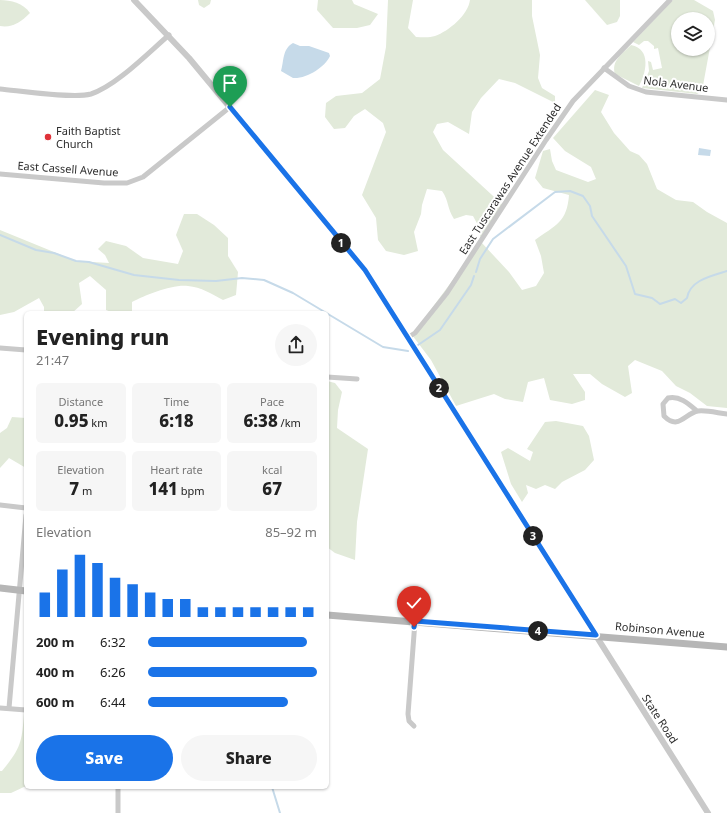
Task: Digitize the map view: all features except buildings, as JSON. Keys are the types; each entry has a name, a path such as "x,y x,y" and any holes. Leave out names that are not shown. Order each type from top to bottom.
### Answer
{"main road":[{"path":"0,588 22,590"},
{"name":"Robinson Avenue","path":"329,615 727,646"}],"street":[{"name":"State Road","path":"134,0 169,36 230,107 365,270 708,813"},
{"name":"East Tuscarawas Avenue Extended","path":"407,338 415,333 447,293 559,120 604,68 670,0"},
{"path":"0,89 71,95 92,94 109,85 169,36"},
{"name":"Nola Avenue","path":"604,68 629,86 646,92 727,100"},
{"name":"East Cassell Avenue","path":"0,174 121,184 133,181 150,173 230,107"},
{"path":"0,348 24,350"},
{"path":"329,377 357,379"},
{"path":"697,411 677,422 664,416 663,404 668,398 676,397 697,411 727,414"},
{"path":"0,505 24,508"},
{"path":"9,708 22,590 24,552"},
{"path":"414,726 409,720 408,714 415,621"},
{"path":"0,708 24,710"},
{"path":"118,789 118,813"}],"green space":[{"path":"0,0 16,3 24,7 30,13 16,24 0,26"},
{"path":"198,0 211,0 210,4 204,8 199,5"},
{"path":"318,0 352,0 354,4 378,14 370,25 357,28 333,28 317,10"},
{"path":"388,0 413,0 408,28 416,37 430,37 440,34 457,22 466,11 470,0 532,0 532,16 540,55 538,78 542,88 555,96 555,103 515,83 499,79 481,98 472,112 469,134 448,122 437,124 433,132 443,150 504,206 481,242 479,227 473,216 466,215 454,219 442,191 427,189 421,214 414,232 418,251 404,255 386,251 378,240 376,218 362,195 386,132 383,123 365,109 354,116 345,128 334,129 325,117 326,103 336,96 362,93 380,79 386,47"},
{"path":"585,0 620,0 620,16 617,22 607,25"},
{"path":"673,0 694,0 713,11 671,12 671,56 708,56 702,91 697,94 642,88 649,71 648,61 651,62 653,70 662,68 658,48 654,49 654,46 648,41 644,41 639,45 633,42"},
{"path":"631,45 638,47 642,51 646,62 644,75 639,86 615,74 614,69 618,58"},
{"path":"595,90 609,95 601,112 614,133 630,151 639,155 647,164 657,189 676,200 693,202 727,223 727,408 707,406 690,393 676,386 662,371 635,360 628,366 632,393 625,397 602,384 590,374 573,374 585,392 585,400 572,404 550,400 544,378 528,382 523,402 505,399 494,394 456,406 431,360 412,335 481,242 509,272 522,290 536,286 544,273 541,256 535,240 559,222 563,217 568,204 569,195 543,188 535,178 543,151 550,149 552,161 556,170 588,182 596,179 591,167 565,151 553,138"},
{"path":"184,214 197,214 214,225 228,238 228,256 238,272 236,295 223,300 197,288 188,286 174,287 152,293 132,302 132,311 109,311 106,310 106,290 90,276 79,283 82,304 74,311 44,311 44,307 39,298 14,312 0,315 0,230 76,261 109,263 105,255 98,249 106,241 126,246 143,258 178,264 183,251 176,235"},
{"path":"329,382 335,383 342,392 338,410 337,428 368,449 357,522 355,560 335,553 329,548"},
{"path":"12,417 24,418 24,467 9,458 0,468 0,433 7,428"},
{"path":"556,421 583,426 589,436 594,460 585,470 562,482 555,489 545,485 536,489 526,485 528,493 522,502 511,484 501,452 508,448 530,461 533,452 527,449 545,422"},
{"path":"24,713 24,787 11,793 0,793 0,771 2,771 17,750 22,731"}],"water":[{"path":"293,43 300,46 309,46 329,53 330,56 328,60 315,72 304,77 293,78 281,71 285,52"},
{"path":"699,148 711,150 710,156 698,155"}],"waterway":[{"path":"476,272 480,259 493,239 555,192 570,191 583,196 590,206 592,216 626,266 635,294 652,298 660,304 675,299 681,303 687,298 692,287 697,283 708,277 727,271"},
{"path":"0,235 36,250 54,253 76,261 89,262 134,275 179,280 216,281 242,278 264,280 293,293 323,311"},
{"path":"418,345 440,330 471,285 474,276"},
{"path":"329,315 383,347 408,351"},
{"path":"273,789 280,813"}],"place":[{"name":"Faith Baptist Church","path":"48,137"}],"route":[{"path":"230,107 365,270 596,635 415,621 414,627"}]}
